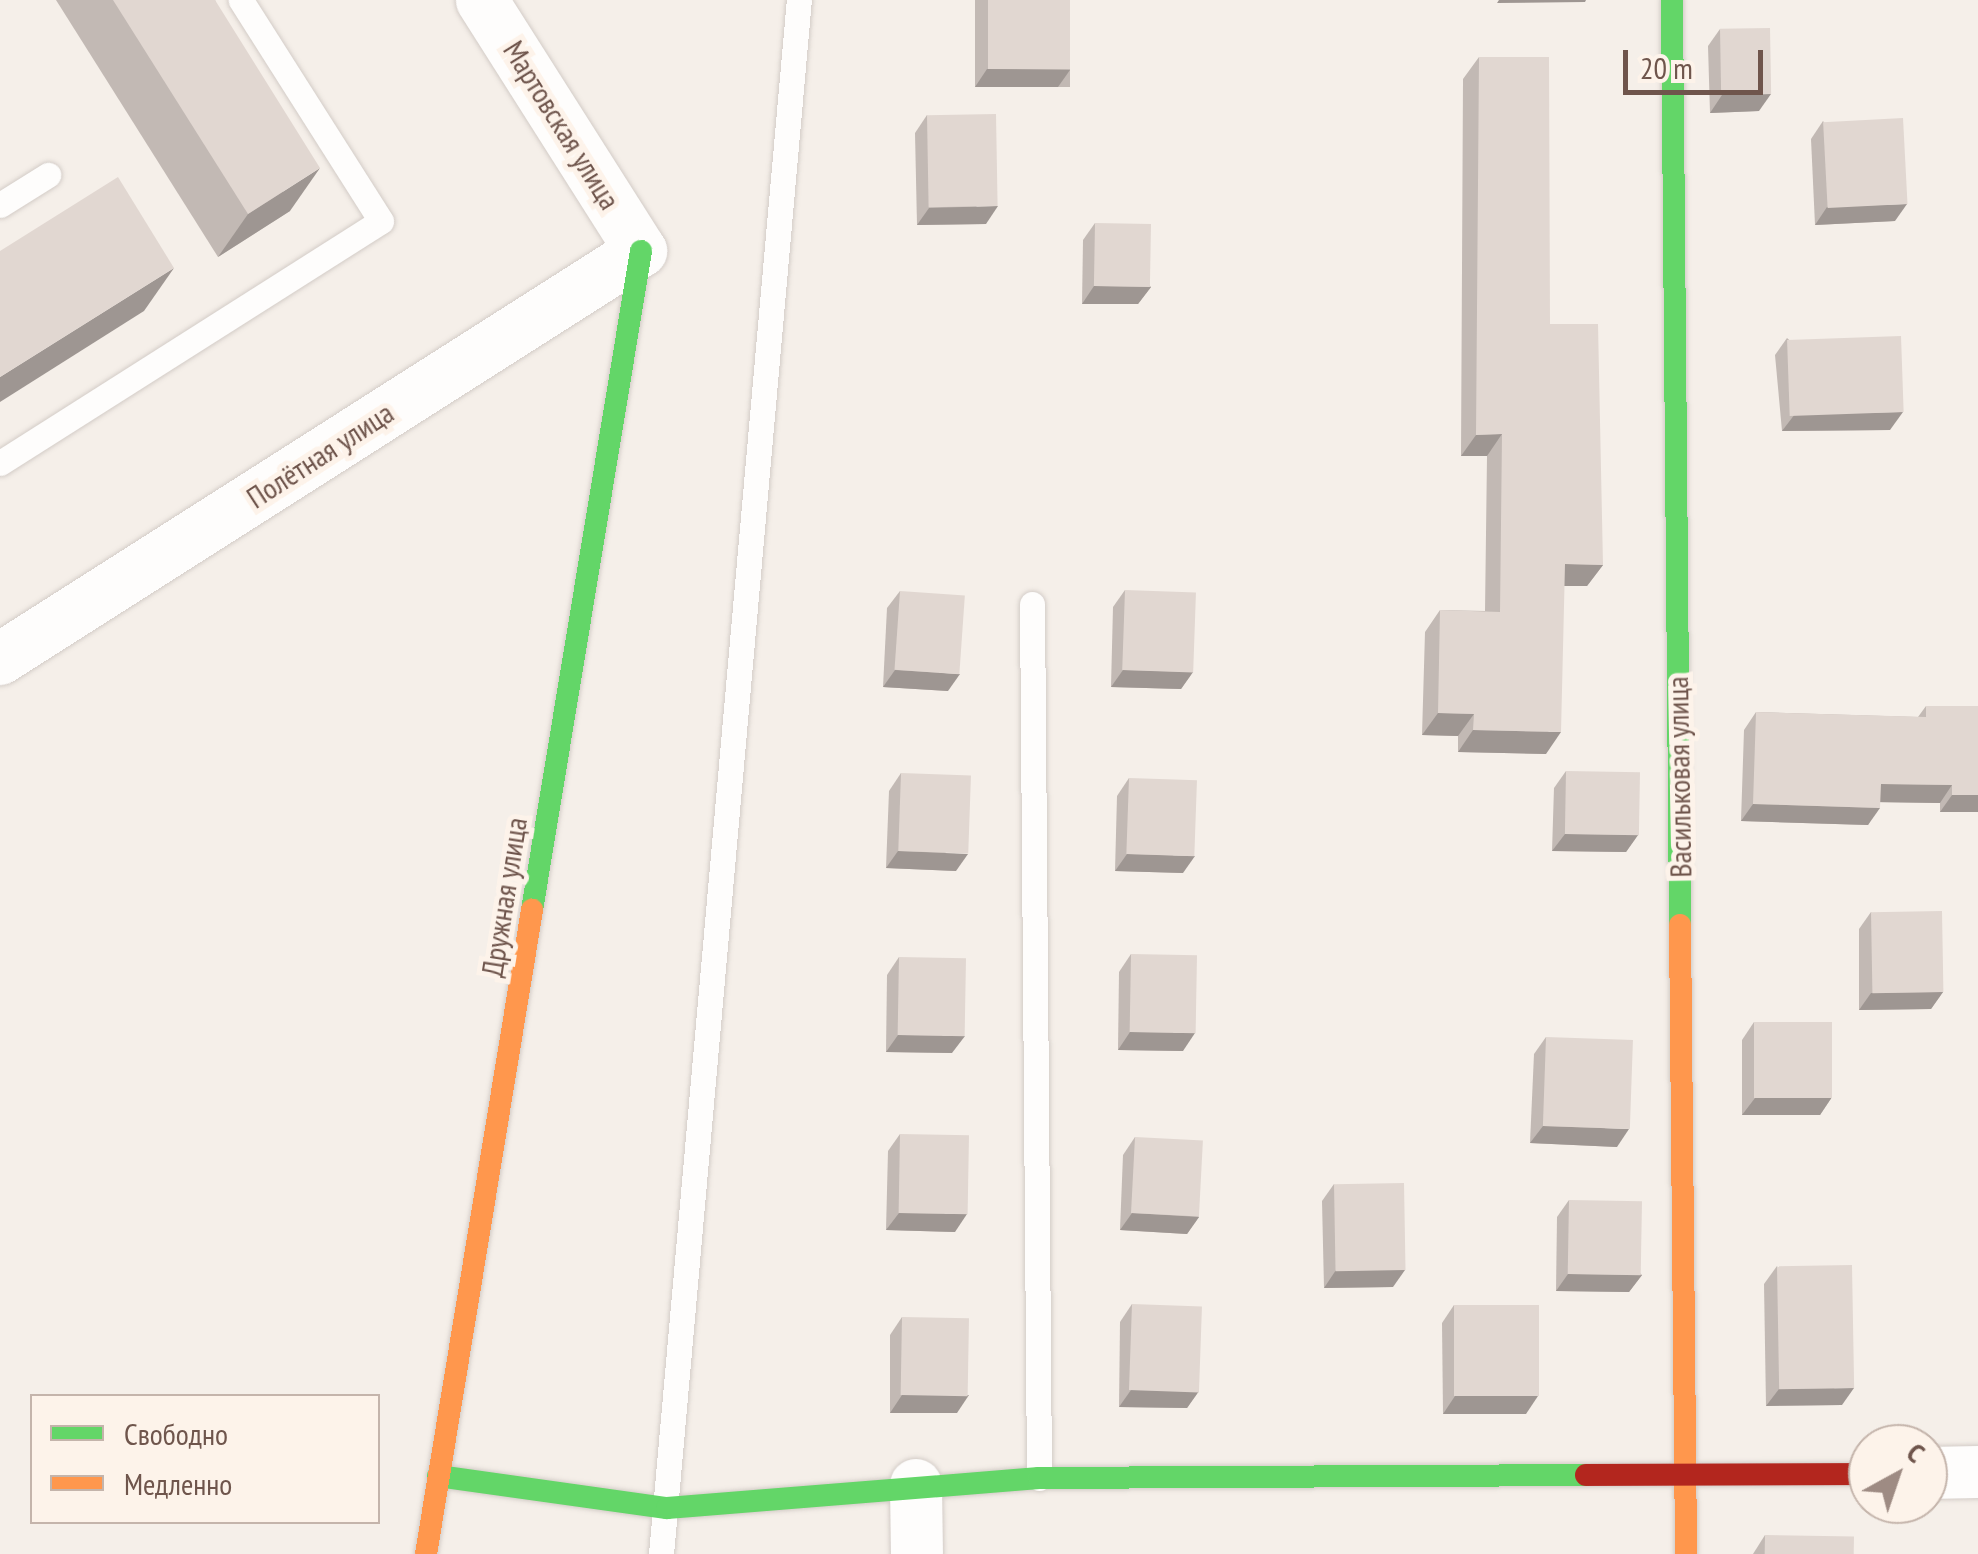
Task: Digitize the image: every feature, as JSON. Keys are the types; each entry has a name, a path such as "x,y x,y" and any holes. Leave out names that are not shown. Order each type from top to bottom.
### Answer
{"street":[{"name":"Мартовская улица","path":"482,0 640,251"},
{"name":"Васильковая улица","path":"1672,0 1686,1554"},
{"name":"Полётная улица","path":"0,660 640,251"},
{"name":"Дружная улица","path":"426,1554 640,251"},
{"path":"1948,1473 1978,1472"},
{"path":"438,1476 667,1508 1039,1478 1686,1479 1848,1475"},
{"path":"916,1485 916,1554"}],"lane":[{"path":"0,463 381,221 240,0"},
{"path":"661,1554 800,0"},
{"path":"0,205 48,175"},
{"path":"1032,604 1039,1478"}],"building":[{"path":"113,0 215,0 320,168 248,214"},
{"path":"988,0 1070,0 1070,69 988,69"},
{"path":"1770,28 1771,94 1721,95 1720,29"},
{"path":"1479,57 1549,57 1550,324 1598,324 1603,565 1565,564 1561,732 1473,730 1474,714 1438,713 1440,610 1500,612 1502,434 1476,435"},
{"path":"996,114 998,206 929,207 927,115"},
{"path":"1903,118 1908,204 1828,208 1823,122"},
{"path":"118,177 174,268 0,377 0,251"},
{"path":"1095,223 1151,224 1150,287 1094,286"},
{"path":"1901,336 1904,412 1790,416 1787,340"},
{"path":"1125,590 1196,592 1193,672 1122,670"},
{"path":"900,591 965,596 959,674 894,670"},
{"path":"1926,706 1978,706 1978,795 1952,795 1952,785 1881,784 1880,808 1753,804 1756,712 1926,717"},
{"path":"1566,771 1640,772 1639,835 1565,834"},
{"path":"901,773 971,775 968,853 898,851"},
{"path":"1129,778 1197,780 1194,856 1126,854"},
{"path":"1942,911 1943,992 1872,993 1871,912"},
{"path":"1131,954 1197,955 1196,1033 1130,1032"},
{"path":"899,957 966,958 965,1036 898,1035"},
{"path":"1754,1022 1832,1022 1832,1098 1754,1098"},
{"path":"1546,1037 1633,1040 1630,1129 1543,1126"},
{"path":"900,1134 969,1135 968,1214 899,1213"},
{"path":"1135,1137 1203,1141 1199,1216 1131,1213"},
{"path":"1404,1183 1406,1270 1336,1271 1334,1184"},
{"path":"1569,1200 1642,1201 1641,1275 1568,1274"},
{"path":"1852,1265 1854,1388 1779,1389 1777,1266"},
{"path":"1132,1304 1202,1306 1199,1392 1129,1390"},
{"path":"1454,1305 1539,1305 1539,1396 1454,1396"},
{"path":"902,1317 969,1318 968,1396 901,1395"},
{"path":"1765,1535 1854,1537 1854,1554 1765,1554"}],"traffic: fast":[{"path":"1672,0 1680,925"},
{"path":"532,910 641,251"},
{"path":"438,1476 667,1508 1039,1478 1586,1475"}],"traffic: slow":[{"path":"426,1554 532,910"},
{"path":"1680,925 1686,1554"}],"traffic: jam":[{"path":"1586,1475 1848,1474"}]}
